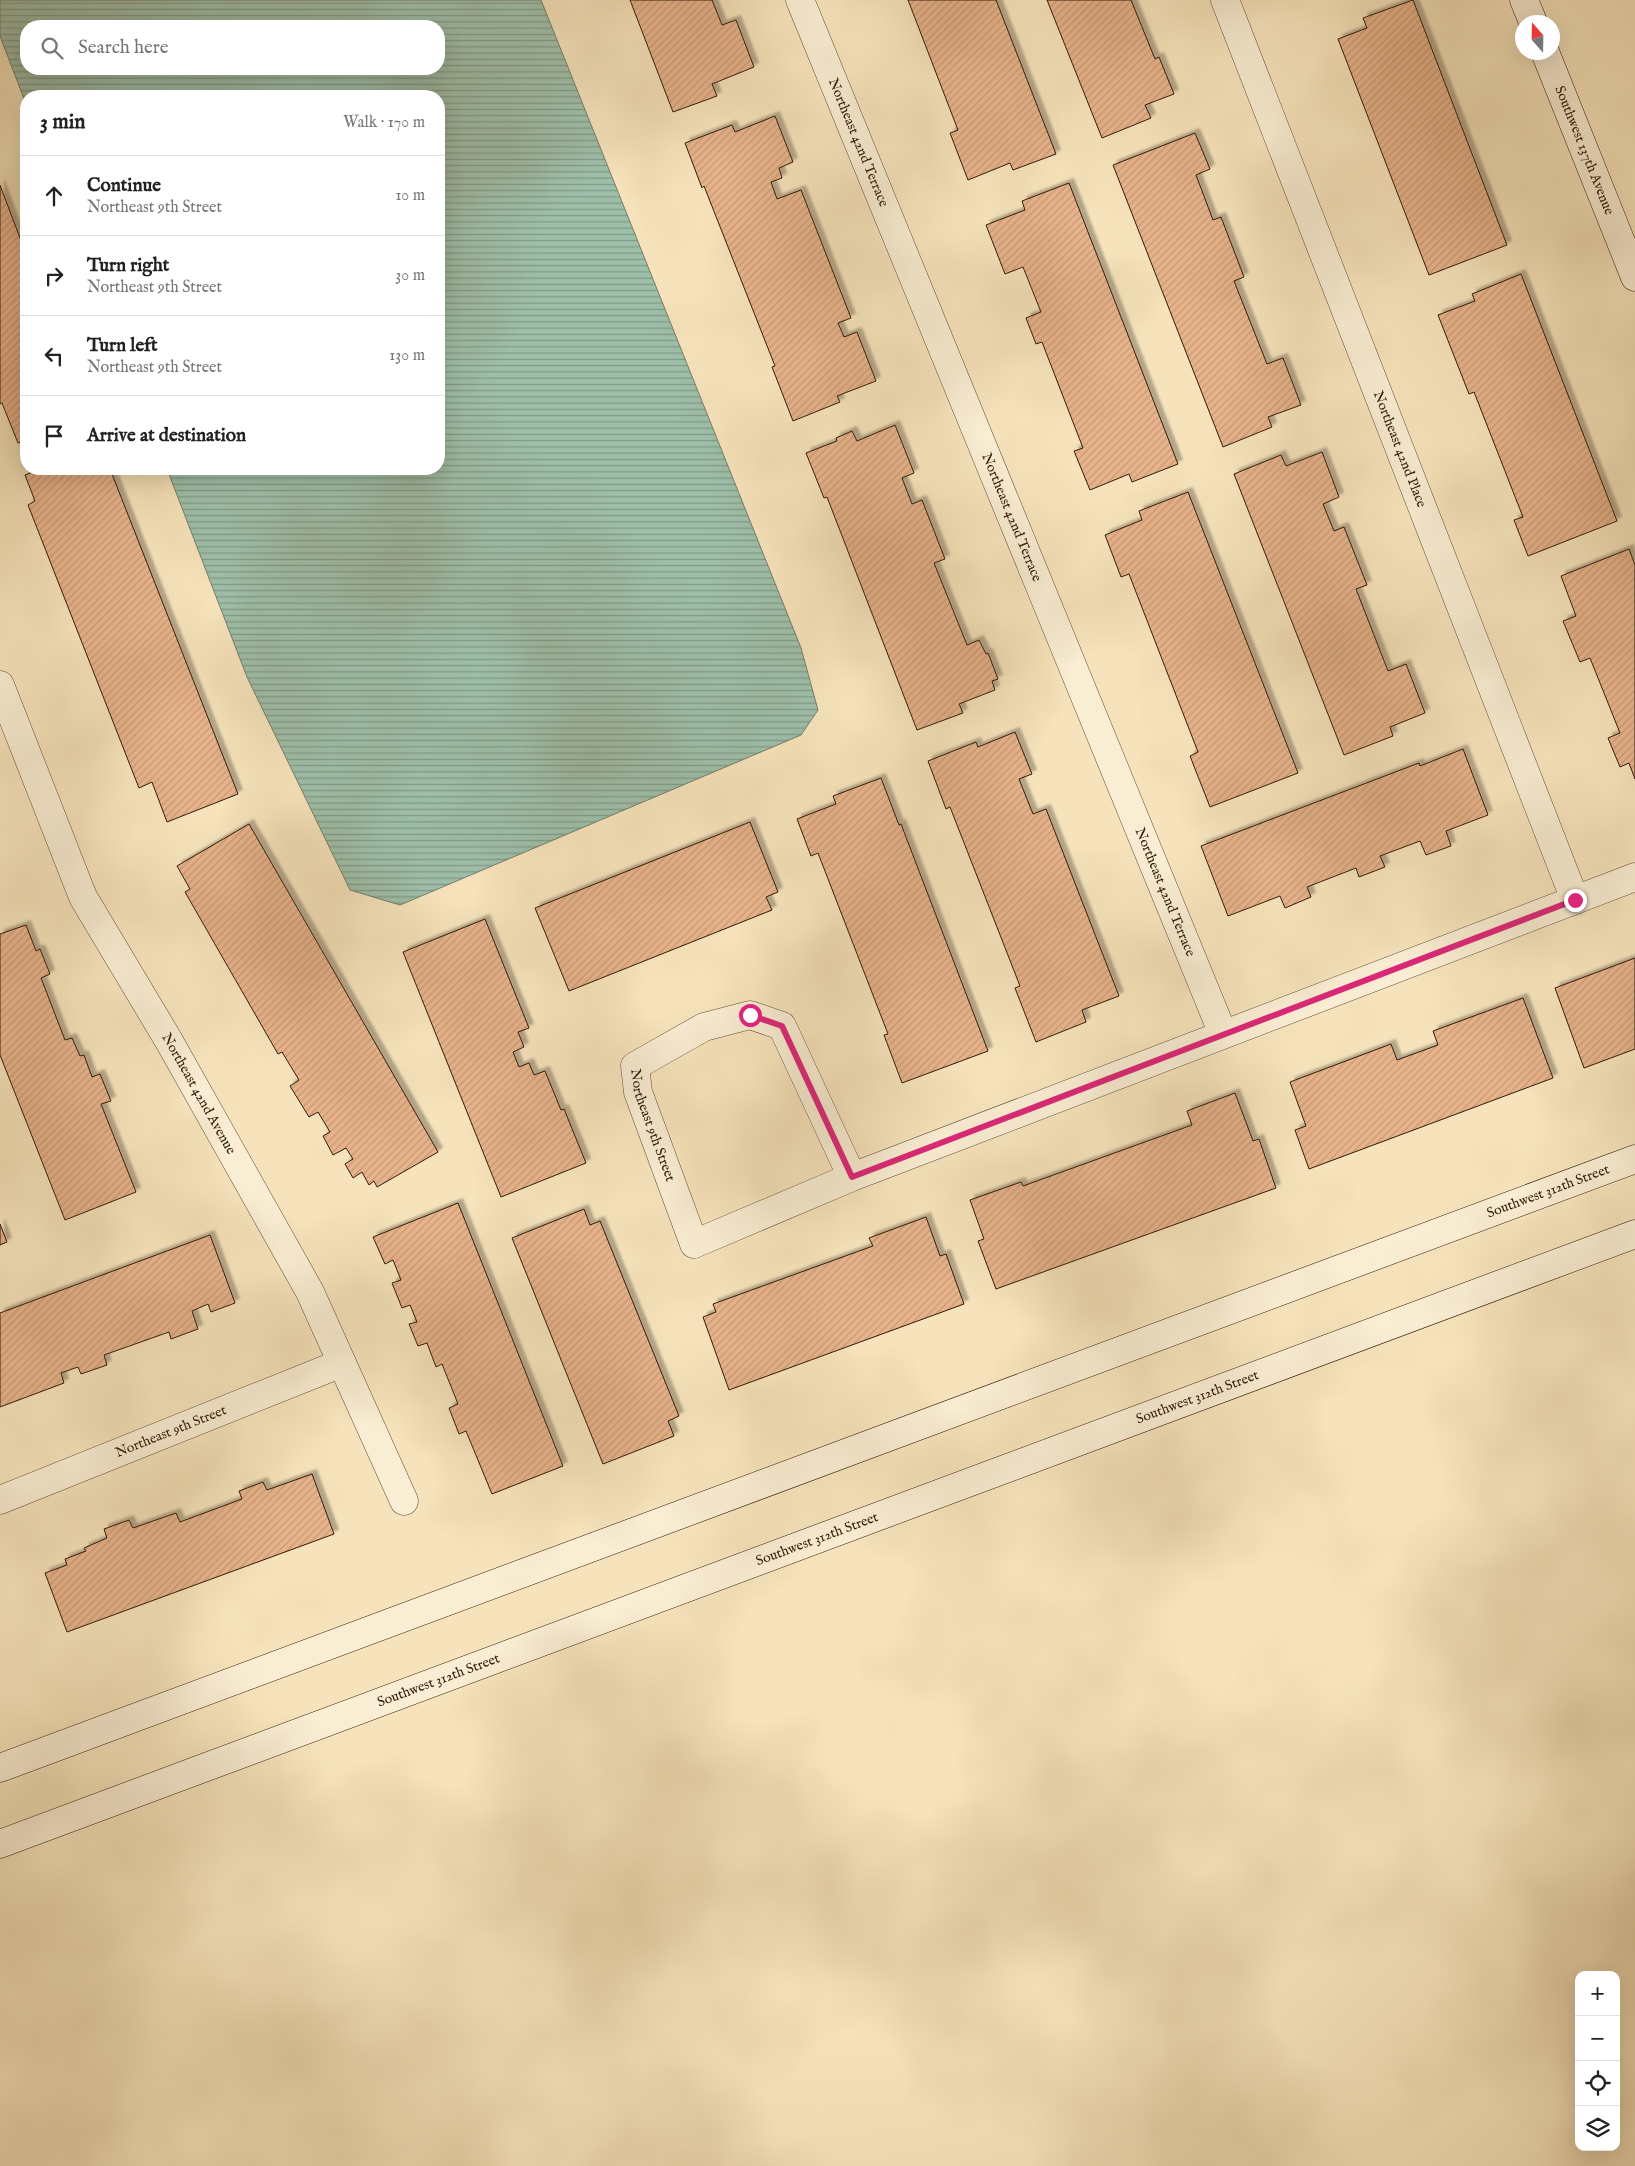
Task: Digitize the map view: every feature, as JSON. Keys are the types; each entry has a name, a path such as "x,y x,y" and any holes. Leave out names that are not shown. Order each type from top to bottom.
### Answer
{"street":[{"name":"Northeast 42nd Terrace","path":"800,0 1223,1034"},
{"name":"Northeast 42nd Place","path":"1225,0 1575,900"},
{"path":"1524,0 1530,15"},
{"name":"Southwest 137th Avenue","path":"1548,60 1635,277"},
{"name":"Northeast 42nd Avenue","path":"0,685 83,897 169,1041 300,1275 404,1501"},
{"name":"Northeast 9th Street","path":"852,1177 782,1026 750,1015 704,1027 635,1066 638,1092 694,1244 852,1177 1635,877"},
{"name":"Southwest 312th Street","path":"0,1768 1635,1160"},
{"name":"Southwest 312th Street","path":"0,1844 1635,1234"},
{"name":"Northeast 9th Street","path":"0,1500 342,1363"}],"shaded area":[{"path":"0,0 541,0 801,648 818,710 801,735 400,905 350,890 247,677 169,475 445,475 445,90 21,90 0,36"}],"building":[{"path":"630,0 712,0 722,25 736,20 754,67 712,84 717,96 673,112"},
{"path":"908,0 996,0 1056,154 1013,170 1010,163 968,180 950,133 958,130"},
{"path":"1047,0 1131,0 1155,59 1159,57 1174,94 1145,105 1151,118 1102,138"},
{"path":"1413,0 1507,245 1429,275 1338,39 1367,28 1363,18"},
{"path":"775,116 793,162 779,168 782,178 771,182 777,199 801,190 851,318 838,323 844,337 857,332 876,381 837,396 840,402 793,421 772,367 775,366 704,186 702,188 685,143 732,125 735,132"},
{"path":"1195,133 1210,169 1196,175 1213,220 1221,217 1244,277 1234,281 1267,364 1283,358 1301,405 1268,417 1272,427 1223,447 1113,165"},
{"path":"1069,183 1178,464 1132,482 1129,474 1090,490 1074,451 1083,448 1042,342 1036,344 1026,318 1041,312 1023,267 1005,274 986,225 1025,210 1022,201"},
{"path":"0,185 20,238 20,442 18,443 2,403 0,404"},
{"path":"1521,274 1617,521 1528,556 1514,520 1523,517 1474,392 1469,394 1438,315 1475,301 1472,294"},
{"path":"895,425 914,473 902,478 912,504 922,500 945,559 934,563 967,645 979,640 986,654 988,653 998,679 992,681 995,690 959,704 963,713 917,730 827,497 824,498 806,453 837,441 836,438 852,431 857,441"},
{"path":"1322,452 1339,497 1323,504 1334,531 1344,527 1367,585 1356,589 1388,671 1406,664 1425,713 1390,727 1393,736 1344,755 1234,474 1281,455 1286,466"},
{"path":"25,475 112,475 238,794 167,822 152,782 139,788 28,505 35,501"},
{"path":"1188,492 1298,773 1210,807 1190,756 1198,752 1129,574 1121,577 1105,535 1142,520 1139,511"},
{"path":"1629,549 1635,565 1635,779 1629,763 1620,767 1608,738 1620,733 1590,658 1580,662 1563,621 1576,616 1561,576"},
{"path":"1015,732 1032,774 1019,779 1033,814 1046,809 1119,996 1082,1010 1086,1022 1036,1042 1015,988 1020,986 950,807 946,809 928,761 976,742 978,747"},
{"path":"1463,749 1488,815 1446,831 1451,846 1426,855 1420,841 1380,856 1385,867 1359,877 1356,868 1307,887 1311,897 1285,908 1280,896 1228,916 1201,846 1419,763 1420,766"},
{"path":"881,778 899,825 901,824 988,1051 902,1083 884,1035 888,1034 818,853 811,856 797,819 836,804 833,796"},
{"path":"750,822 778,892 766,897 772,910 569,991 535,908"},
{"path":"249,824 438,1152 377,1187 374,1181 369,1185 362,1172 353,1178 345,1164 353,1159 346,1148 333,1155 323,1136 330,1132 318,1112 309,1117 290,1086 299,1080 282,1052 278,1054 185,892 190,889 177,866"},
{"path":"485,919 529,1028 518,1032 524,1047 513,1052 519,1067 529,1063 534,1075 545,1071 561,1110 564,1109 586,1163 501,1197 403,952"},
{"path":"26,925 36,951 40,949 50,974 41,978 65,1040 72,1038 80,1056 84,1055 92,1077 100,1074 111,1101 101,1104 136,1192 65,1220 0,1055 0,934"},
{"path":"1635,958 1635,1049 1584,1068 1555,988"},
{"path":"1523,998 1553,1078 1309,1169 1295,1130 1306,1126 1290,1082 1391,1044 1397,1060 1438,1045 1433,1031"},
{"path":"1235,1093 1253,1141 1259,1139 1276,1188 996,1289 978,1241 984,1239 970,1200 1021,1182 1023,1186 1192,1125 1187,1111"},
{"path":"458,1203 563,1466 492,1494 466,1431 459,1434 449,1408 458,1404 442,1364 436,1367 427,1343 418,1346 409,1324 417,1322 410,1305 402,1308 392,1283 401,1280 393,1260 385,1264 373,1237"},
{"path":"584,1209 590,1225 600,1221 679,1416 668,1421 674,1436 603,1464 512,1238"},
{"path":"926,1217 940,1256 946,1254 964,1304 729,1390 703,1317 716,1312 713,1304 873,1246 869,1238"},
{"path":"0,1224 7,1242 0,1245"},
{"path":"210,1235 235,1303 211,1312 208,1304 192,1311 198,1329 171,1339 169,1332 104,1355 107,1365 81,1374 78,1367 61,1373 64,1383 0,1407 0,1313"},
{"path":"312,1474 334,1534 67,1632 45,1573 67,1565 65,1559 86,1551 84,1548 107,1538 104,1529 129,1520 133,1528 176,1513 180,1522 242,1499 239,1491 263,1482 267,1490"}],"route":[{"path":"750,1015 782,1026 852,1177 1575,900"}]}
